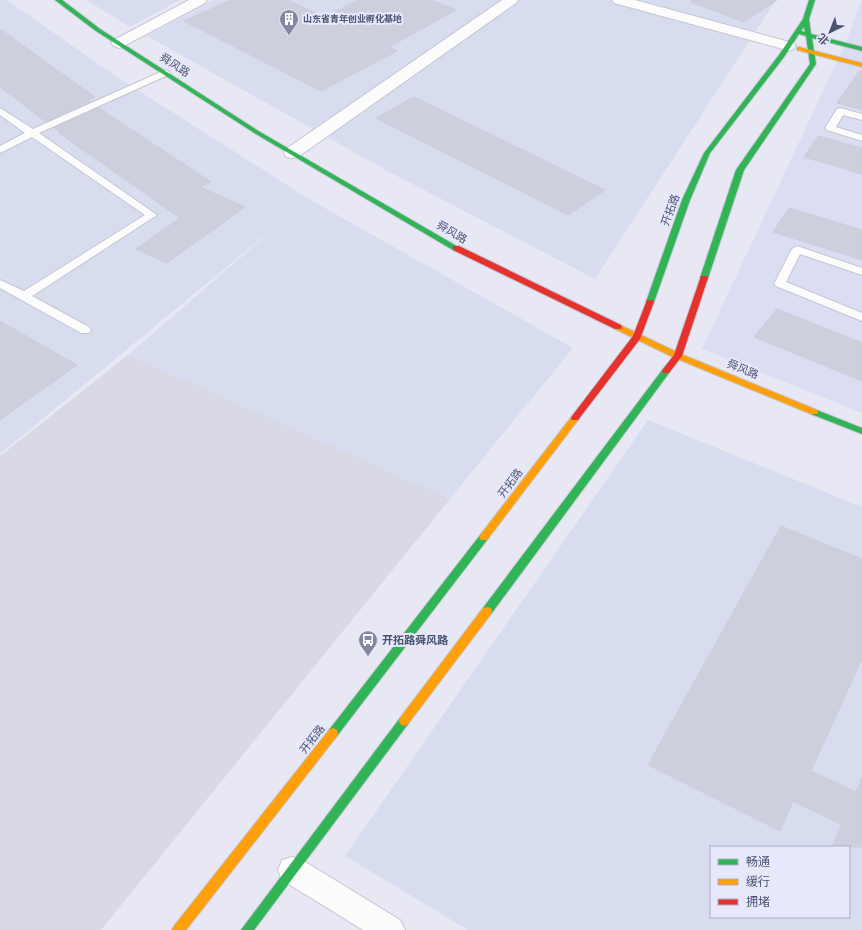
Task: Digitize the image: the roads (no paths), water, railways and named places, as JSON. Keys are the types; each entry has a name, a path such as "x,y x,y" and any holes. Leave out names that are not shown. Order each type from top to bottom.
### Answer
{"main road":[{"name":"舜风路","path":"58,0 119,44 258,133 469,256 678,356 862,430"},
{"name":"开拓路","path":"178,930 384,668 637,337 686,200 707,153 788,46 806,19 812,0"},
{"name":"开拓路","path":"248,930 678,356 740,170 813,64 806,19"},
{"path":"797,32 862,49"},
{"path":"788,46 862,65"}],"street":[{"path":"119,44 200,0"},
{"path":"292,153 511,0"},
{"path":"619,0 788,46"},
{"path":"292,870 390,930"}],"lane":[{"path":"0,150 32,133 165,73"},
{"path":"0,111 152,215 24,296"},
{"path":"862,118 840,112 830,128 862,138"},
{"path":"862,272 798,249 780,284 862,316"},
{"path":"0,283 85,330"}],"place":[{"name":"山东省青年创业孵化基地","path":"289,36"},
{"name":"开拓路舜风路","path":"368,657"}]}
